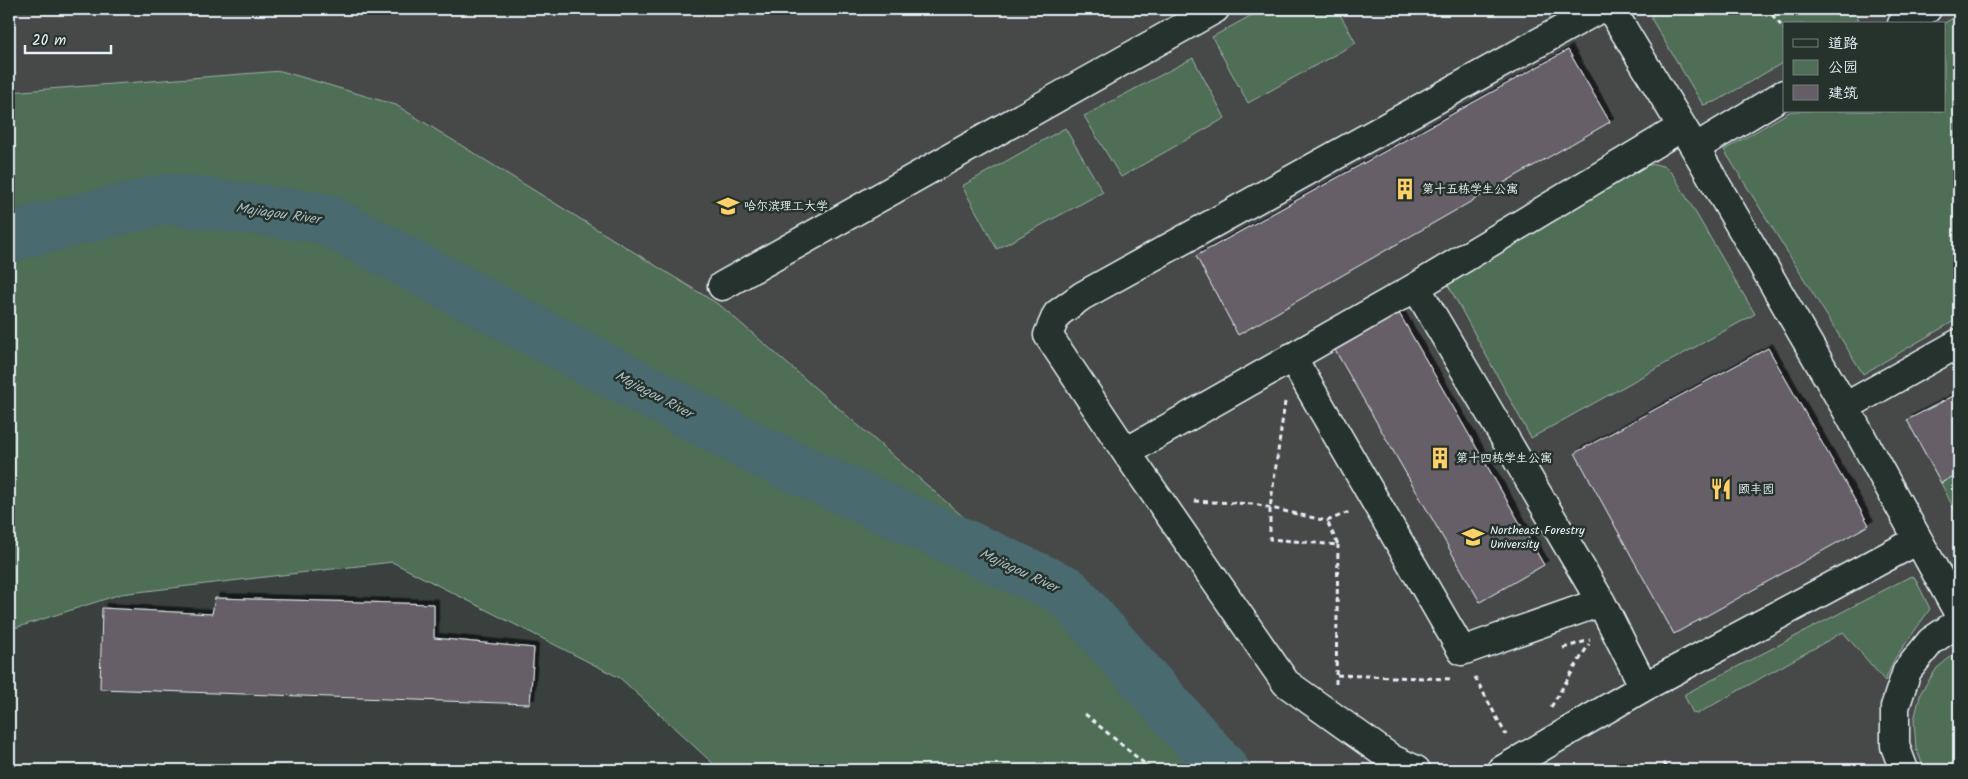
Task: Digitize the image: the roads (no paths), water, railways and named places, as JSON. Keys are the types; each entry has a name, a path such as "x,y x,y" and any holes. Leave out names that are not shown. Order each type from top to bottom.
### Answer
{"street":[{"path":"1416,770 1392,759 1286,683 1158,499 1048,335 1057,314 1090,292 1600,9"},
{"path":"1611,9 1845,406 1959,614"},
{"path":"1905,22 1927,9"},
{"path":"722,286 1201,12"},
{"path":"1126,452 1416,287 1688,137 1783,94"},
{"path":"1416,287 1601,602 1644,687"},
{"path":"1845,406 1959,343"},
{"path":"1292,357 1462,651 1601,602"},
{"path":"1510,765 1644,687 1918,540"},
{"path":"1904,770 1895,746 1895,707 1907,671 1930,641 1959,622"}],"waterway":[{"name":"Majiagou River","path":"9,238 18,234 166,199 324,218 763,453 1066,591 1224,770"}],"place":[{"name":"第十五栋学生公寓","path":"1405,189"},
{"name":"哈尔滨理工大学","path":"728,206"},
{"name":"第十四栋学生公寓","path":"1440,458"},
{"name":"颐丰园","path":"1721,489"},
{"name":"Northeast Forestry University","path":"1473,537"}]}
